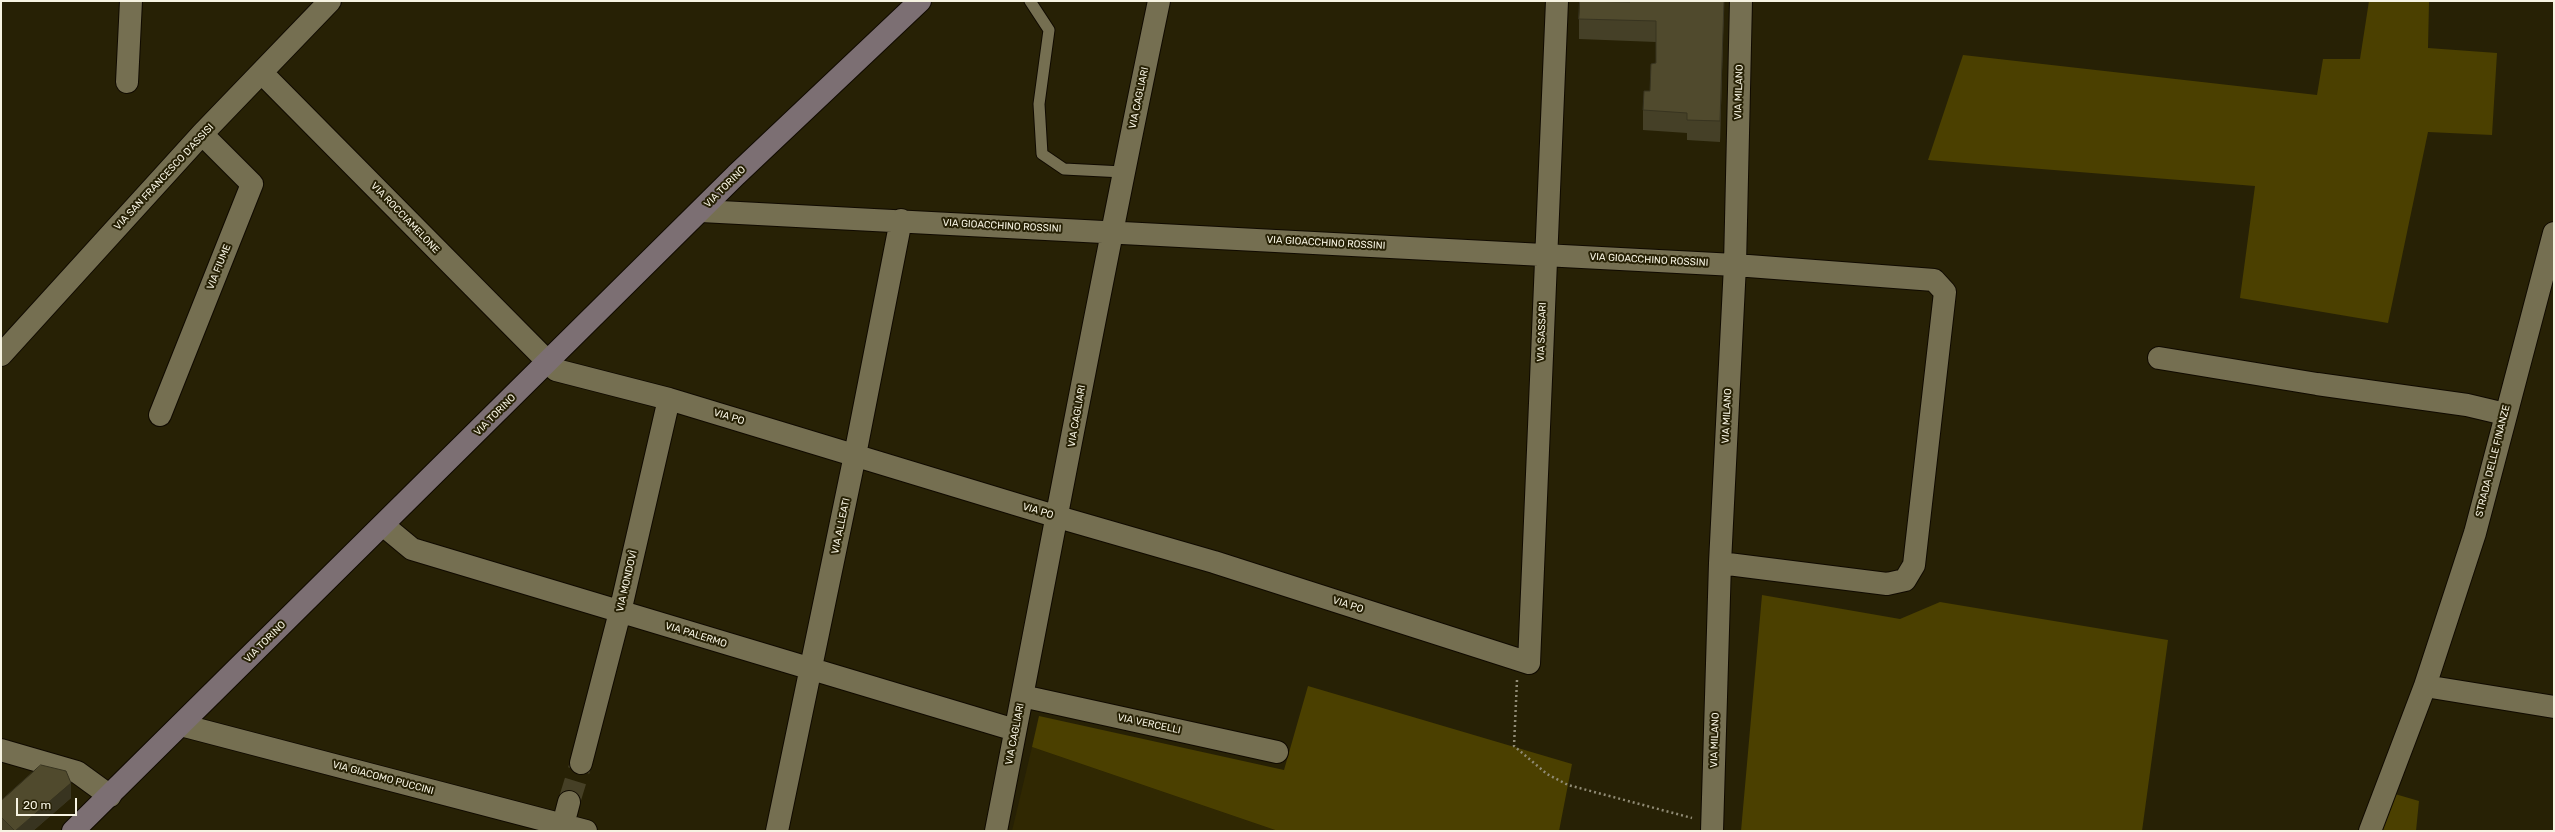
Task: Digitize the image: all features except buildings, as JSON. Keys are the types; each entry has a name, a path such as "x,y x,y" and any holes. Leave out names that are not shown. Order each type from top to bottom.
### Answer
{"main road":[{"name":"VIA TORINO","path":"73,831 548,364 701,211 920,1"}],"street":[{"path":"127,82 131,1"},
{"name":"VIA SAN FRANCESCO D'ASSISI","path":"1,355 202,134 330,1"},
{"name":"VIA CAGLIARI","path":"996,831 1058,517 1111,232 1159,1"},
{"name":"VIA SASSARI","path":"1523,661 1546,255 1557,1"},
{"name":"VIA MILANO","path":"1712,827 1720,563 1735,265 1741,1"},
{"name":"VIA ROCCIAMELONE","path":"262,73 548,364"},
{"name":"VIA FIUME","path":"160,415 252,184 202,134"},
{"name":"VIA GIOACCHINO ROSSINI","path":"701,211 901,220 1735,265 1934,280 1945,292 1914,565 1905,580 1887,584 1720,563"},
{"name":"VIA ALLEATI","path":"777,831 855,455 901,220"},
{"name":"STRADA DELLE FINANZE","path":"2370,831 2425,686 2475,533 2505,414 2547,286 2554,233"},
{"path":"2159,358 2317,384 2467,405 2505,414"},
{"name":"VIA PO","path":"548,364 556,370 569,375 669,399 1058,517 1214,562 1523,661"},
{"name":"VIA MONDOVÌ","path":"581,763 620,612 669,399"},
{"name":"VIA PALERMO","path":"383,525 412,549 1015,730"},
{"path":"2425,686 2554,707"},
{"name":"VIA VERCELLI","path":"1022,696 1277,752"},
{"name":"VIA GIACOMO PUCCINI","path":"181,725 586,831"},
{"path":"1,750 78,772 110,796"},
{"path":"563,825 568,802"}],"lane":[{"path":"1030,1 1049,30 1038,104 1042,154 1064,169 1123,172"}],"path":[{"path":"1523,661 1514,746 1524,756 1547,774 1568,785 1712,827"}],"shaded area":[{"path":"2369,1 2429,2 2428,48 2497,53 2492,135 2428,132 2388,323 2240,298 2255,186 1928,160 1963,55 2317,95 2323,59 2360,59"},
{"path":"1762,595 1900,619 1940,602 2168,640 2142,831 1741,831"},
{"path":"1308,686 1572,764 1559,831 1278,831 1032,747 1039,716 1284,770"},
{"path":"1032,747 1278,831 1012,831"},
{"path":"2395,794 2419,801 2416,831 2382,831"}],"tunnel":[{"path":"569,802 581,763"}]}
